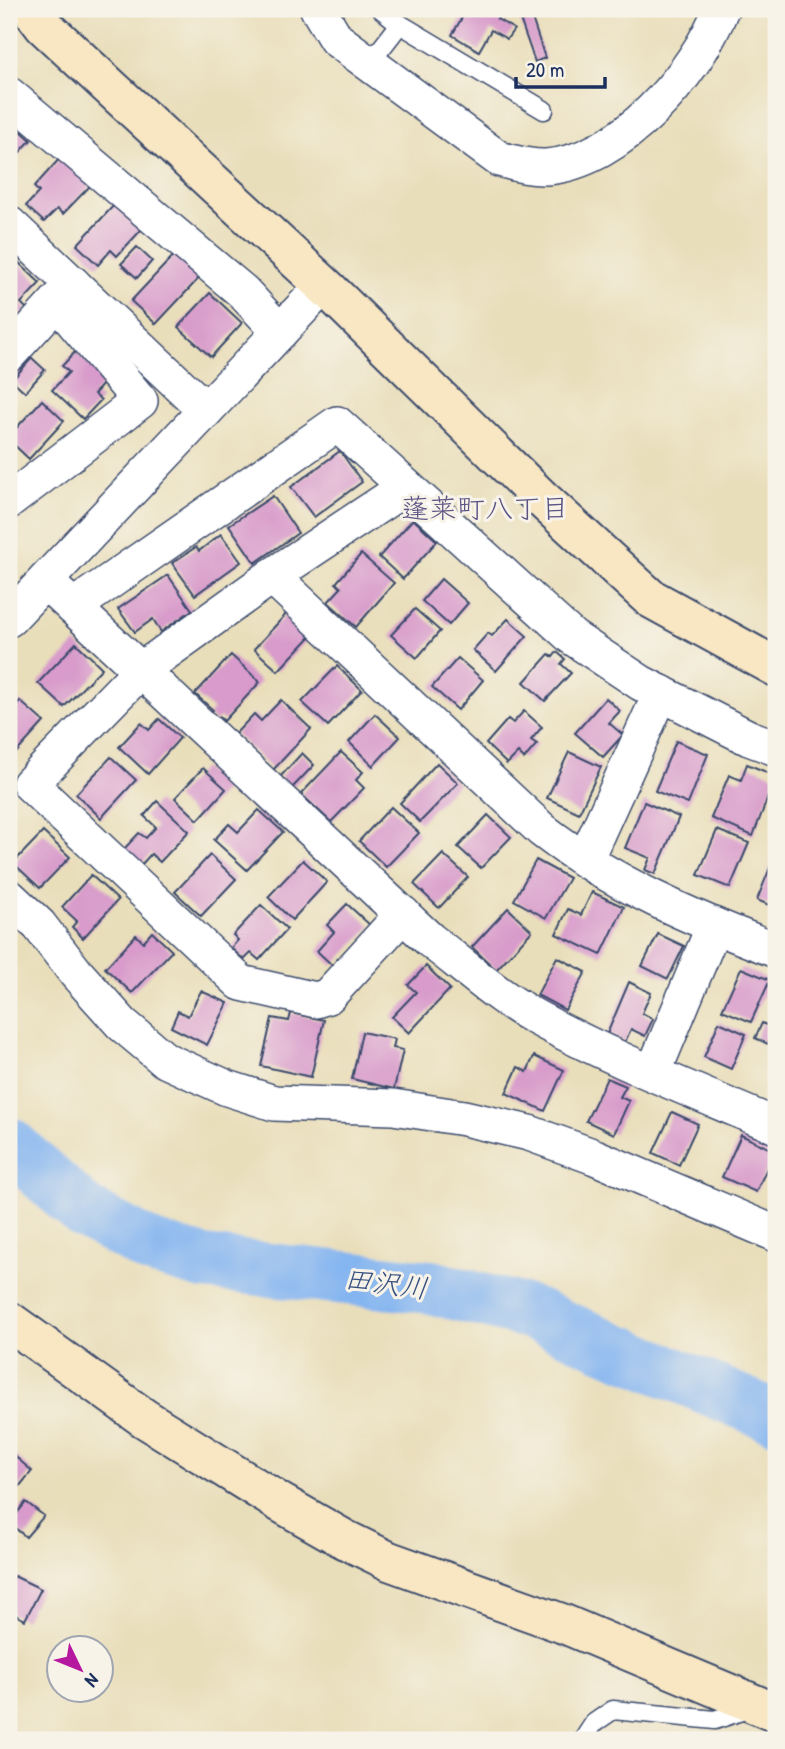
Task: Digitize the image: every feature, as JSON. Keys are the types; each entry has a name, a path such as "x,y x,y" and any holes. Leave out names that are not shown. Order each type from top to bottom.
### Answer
{"street":[{"path":"31,9 54,35 324,285 541,498 650,598 776,667"},
{"path":"318,9 336,40 499,159 531,167 548,167 590,156 611,145 650,111 682,76 711,33 721,9"},
{"path":"9,95 243,292 280,332"},
{"path":"9,224 65,293 140,401 9,501"},
{"path":"9,619 324,285"},
{"path":"65,293 205,411"},
{"path":"9,354 65,293"},
{"path":"73,607 337,424 572,637 641,683 749,738 776,748"},
{"path":"403,914 328,996 316,1000 241,983 30,784 141,670 272,576 406,487"},
{"path":"272,576 542,830 584,860 648,895 714,926 776,950"},
{"path":"45,581 430,940 531,1015 597,1049 776,1126"},
{"path":"584,860 661,693"},
{"path":"9,897 39,925 76,974 122,1024 165,1060 227,1088 275,1103 393,1107 464,1118 529,1133 595,1157 776,1234"},
{"path":"653,1073 714,926"},
{"path":"9,1321 144,1418 344,1539 389,1561 564,1624 766,1709"}],"lane":[{"path":"381,9 400,24 544,110"},
{"path":"369,64 400,24"},
{"path":"583,1740 594,1723 613,1710 715,1720 766,1709"}],"building":[{"path":"467,9 504,9 497,19 514,29 507,39 491,30 479,51 452,35"},
{"path":"531,15 545,58 535,62 520,19"},
{"path":"9,120 31,140 9,164"},
{"path":"61,157 91,185 63,214 57,209 44,222 26,206 39,192 34,187"},
{"path":"116,203 143,228 117,256 111,250 98,265 77,245"},
{"path":"137,247 152,261 137,278 121,264"},
{"path":"177,252 202,275 156,324 131,301"},
{"path":"18,262 40,283 21,303 27,309 13,324 9,320 9,266 12,269"},
{"path":"210,293 242,323 211,357 178,327"},
{"path":"76,351 107,380 94,394 101,400 83,419 52,390 69,372 62,366"},
{"path":"32,358 45,370 25,392 12,380"},
{"path":"42,400 64,421 29,459 9,440 9,436"},
{"path":"340,451 362,482 314,517 291,487"},
{"path":"273,496 298,533 255,563 229,525"},
{"path":"413,519 437,541 403,579 379,557"},
{"path":"221,534 241,562 195,595 172,563 196,547 199,551"},
{"path":"361,554 394,583 356,627 328,602 341,588 336,583"},
{"path":"168,575 192,610 161,632 153,619 135,632 118,609"},
{"path":"441,579 468,603 449,625 422,601"},
{"path":"415,609 440,631 417,658 391,635"},
{"path":"287,613 311,636 278,671 254,649"},
{"path":"508,619 527,636 496,671 473,650 488,633 492,636"},
{"path":"76,643 102,668 64,707 38,683"},
{"path":"557,652 565,659 561,664 571,673 545,701 524,682 549,654 553,657"},
{"path":"231,655 260,682 224,721 220,717 216,722 208,715 213,710 195,694"},
{"path":"458,658 483,680 458,710 432,687"},
{"path":"337,666 362,690 328,726 302,702"},
{"path":"606,698 620,711 609,723 623,735 603,757 575,733"},
{"path":"281,700 311,729 273,770 235,734 254,714 261,721"},
{"path":"20,701 44,722 15,754 9,748 9,713"},
{"path":"524,711 542,727 531,740 537,744 524,759 518,753 507,764 486,744 508,719 513,723"},
{"path":"375,714 400,737 373,766 349,742"},
{"path":"159,719 180,738 148,774 119,747 141,723 149,730"},
{"path":"676,741 708,754 688,804 655,791"},
{"path":"341,752 363,772 356,780 364,788 331,822 301,794"},
{"path":"569,752 601,767 579,813 547,798"},
{"path":"302,753 314,765 292,788 280,777"},
{"path":"111,757 136,780 101,818 76,794"},
{"path":"437,763 458,783 420,822 400,803"},
{"path":"747,764 776,776 753,836 711,818 729,775 741,780"},
{"path":"203,768 226,789 198,820 175,798"},
{"path":"157,801 189,831 160,862 151,854 141,865 124,849 139,833 146,838 156,827 144,816"},
{"path":"644,802 679,817 655,874 645,870 650,858 625,848"},
{"path":"391,807 419,833 386,867 359,841"},
{"path":"259,810 283,832 247,870 214,840 229,824 238,832"},
{"path":"488,815 511,837 481,868 458,847"},
{"path":"717,830 749,843 730,888 698,875"},
{"path":"43,832 70,857 40,888 13,863"},
{"path":"776,853 776,908 757,900"},
{"path":"443,854 468,877 439,908 414,884"},
{"path":"210,855 236,879 201,916 175,892"},
{"path":"303,860 327,882 292,920 268,897"},
{"path":"536,860 569,878 546,918 514,900"},
{"path":"91,875 118,900 83,938 72,927 77,921 62,907"},
{"path":"592,892 624,907 601,955 556,934 568,909 581,915"},
{"path":"347,904 371,926 333,966 317,951 334,932 327,925"},
{"path":"261,905 287,929 259,960 251,953 244,960 231,948 238,940 233,935"},
{"path":"508,908 532,931 496,970 472,947"},
{"path":"152,932 172,951 132,993 105,968 136,935 143,942"},
{"path":"658,934 684,946 668,979 642,966"},
{"path":"557,957 586,972 565,1010 537,995"},
{"path":"426,966 450,989 409,1033 392,1017 416,992 408,985"},
{"path":"741,968 770,980 751,1022 722,1010"},
{"path":"629,982 651,993 642,1013 653,1019 645,1036 631,1029 625,1042 607,1034"},
{"path":"201,991 228,1003 207,1045 171,1027 178,1011 188,1016"},
{"path":"291,1013 324,1020 311,1077 261,1066 272,1018 289,1021"},
{"path":"719,1022 746,1034 731,1069 704,1057"},
{"path":"762,1023 775,1029 768,1044 755,1038"},
{"path":"362,1032 395,1039 393,1048 403,1050 394,1089 352,1079"},
{"path":"534,1056 564,1070 545,1111 506,1093 518,1067 527,1072"},
{"path":"607,1078 626,1086 620,1097 629,1101 614,1134 586,1121"},
{"path":"672,1112 698,1124 679,1165 653,1153"},
{"path":"741,1135 775,1151 756,1192 722,1177"},
{"path":"10,1452 32,1471 9,1499 9,1454"},
{"path":"26,1502 44,1516 26,1537 9,1523"},
{"path":"14,1576 41,1589 25,1620 9,1612 9,1587"}],"waterway":[{"name":"田沢川","path":"9,1144 84,1212 152,1248 204,1263 431,1287 528,1312 776,1417"}],"district":[{"name":"蓬莱町八丁目","path":"485,508"}]}
